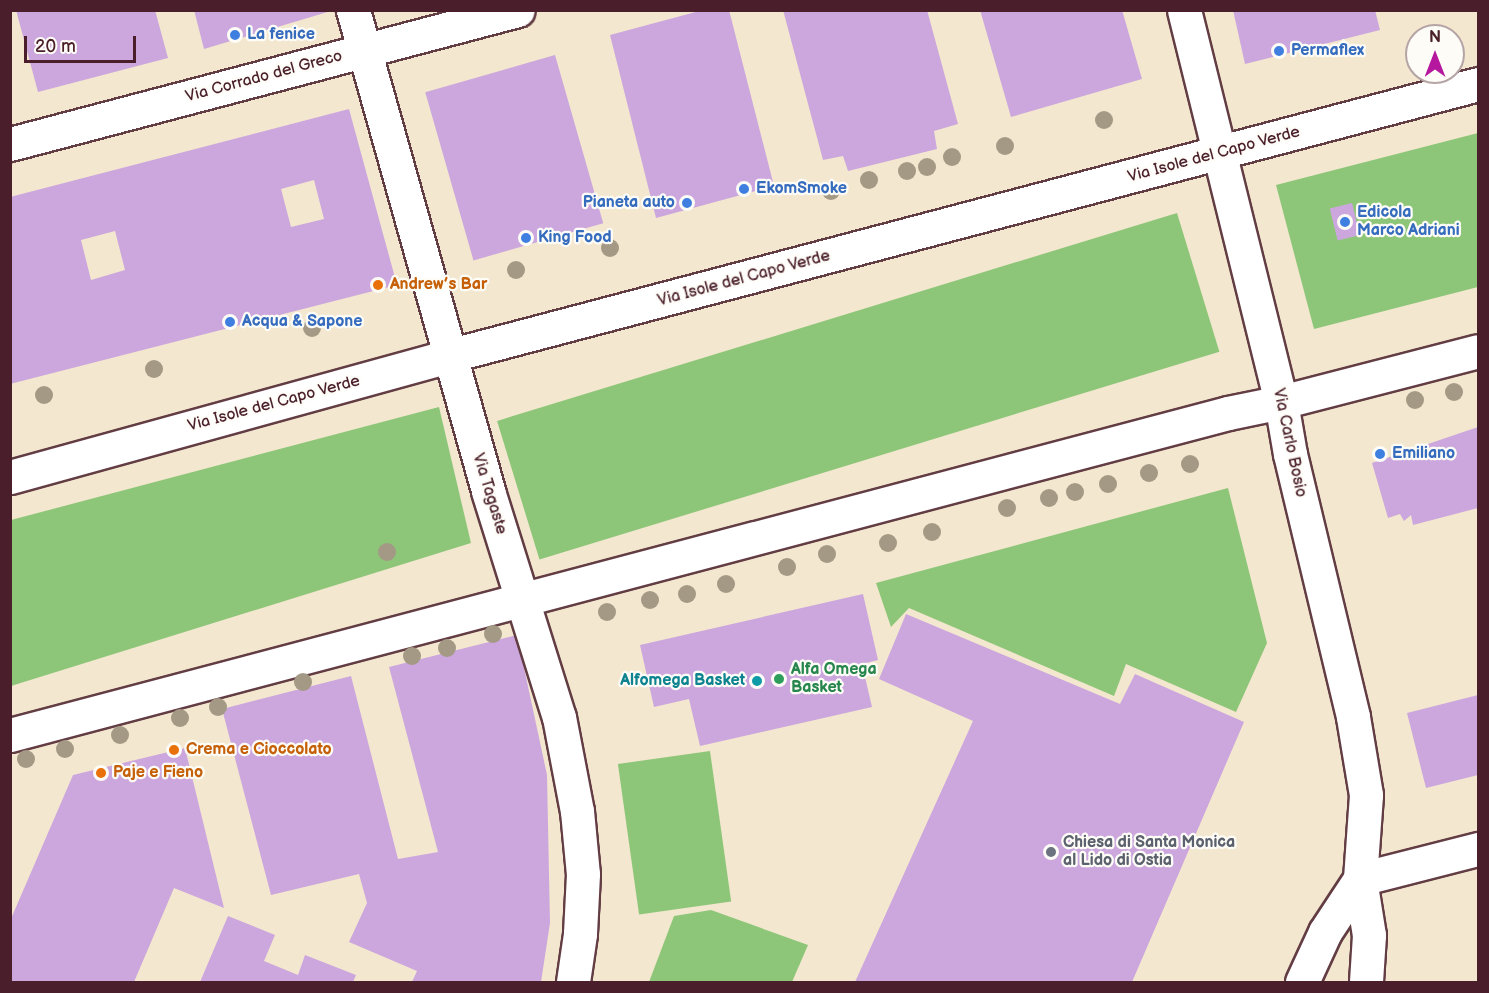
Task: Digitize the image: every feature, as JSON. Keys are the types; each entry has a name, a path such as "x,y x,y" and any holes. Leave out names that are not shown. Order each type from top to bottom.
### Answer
{"street":[{"name":"Via Tagaste","path":"353,10 448,356 559,717 577,811 583,874 581,924 573,982"},
{"name":"Via Corrado del Greco","path":"10,144 518,10"},
{"name":"Via Carlo Bosio","path":"1184,10 1281,402 1290,454 1359,751 1366,795 1360,879 1369,936 1366,982"},
{"name":"Via Isole del Capo Verde","path":"10,477 448,356 1479,84"},
{"path":"10,735 1228,413 1281,402 1479,351"},
{"path":"1302,982 1325,932 1360,879 1479,849"}],"green space":[{"path":"1478,133 1478,287 1314,329 1276,185"},
{"path":"1177,213 1219,352 539,560 497,421"},
{"path":"439,407 471,543 11,686 11,520"},
{"path":"1228,488 1267,643 1236,712 1126,664 1114,696 909,608 891,627 876,583"},
{"path":"710,751 731,902 639,914 618,764"},
{"path":"711,910 808,945 792,982 649,982 674,916"}],"building":[{"path":"16,10 155,10 168,58 38,92"},
{"path":"194,10 331,10 331,11 204,49"},
{"path":"703,10 729,10 774,186 656,218 610,35"},
{"path":"783,10 927,10 958,124 934,131 937,149 848,171 843,156 823,160"},
{"path":"980,10 1122,10 1142,79 1011,117"},
{"path":"1233,10 1375,10 1380,30 1245,64"},
{"path":"555,55 603,223 473,260 425,92"},
{"path":"349,109 397,285 10,384 10,197","holes":["314,180 324,219 291,227 281,189","115,231 125,270 91,280 81,240"]},
{"name":"Edicola Marco Adriani","path":"1352,203 1360,235 1338,241 1330,209"},
{"path":"1478,427 1478,508 1413,525 1411,515 1404,521 1400,514 1388,518 1372,463"},
{"name":"Alfa Omega Basket","path":"863,594 878,660 862,664 872,707 700,746 689,699 654,707 640,645"},
{"name":"Chiesa di Santa Monica al Lido di Ostia","path":"906,614 1120,704 1135,674 1244,722 1132,982 855,982 973,721 879,679"},
{"path":"517,635 547,775 550,923 541,982 412,982 417,971 349,942 367,903 359,874 271,895 222,709 351,676 398,859 438,852 389,667"},
{"path":"1478,695 1478,775 1426,788 1407,713"},
{"path":"185,748 224,908 174,888 134,982 10,982 10,921 73,775"},
{"path":"228,916 275,935 264,961 298,975 305,955 356,975 353,982 200,982"}],"place":[{"name":"La fenice","path":"235,35"},
{"name":"Permaflex","path":"1279,51"},
{"name":"EkomSmoke","path":"744,189"},
{"name":"Pianeta auto","path":"687,203"},
{"name":"Edicola Marco Adriani","path":"1345,222"},
{"name":"King Food","path":"526,238"},
{"name":"Andrew’s Bar","path":"378,285"},
{"name":"Acqua & Sapone","path":"230,322"},
{"name":"Emiliano","path":"1380,454"},
{"name":"Alfa Omega Basket","path":"779,679"},
{"name":"Alfomega Basket","path":"757,681"},
{"name":"Crema e Cioccolato","path":"174,750"},
{"name":"Paje e Fieno","path":"101,773"},
{"name":"Chiesa di Santa Monica al Lido di Ostia","path":"1051,852"}]}
